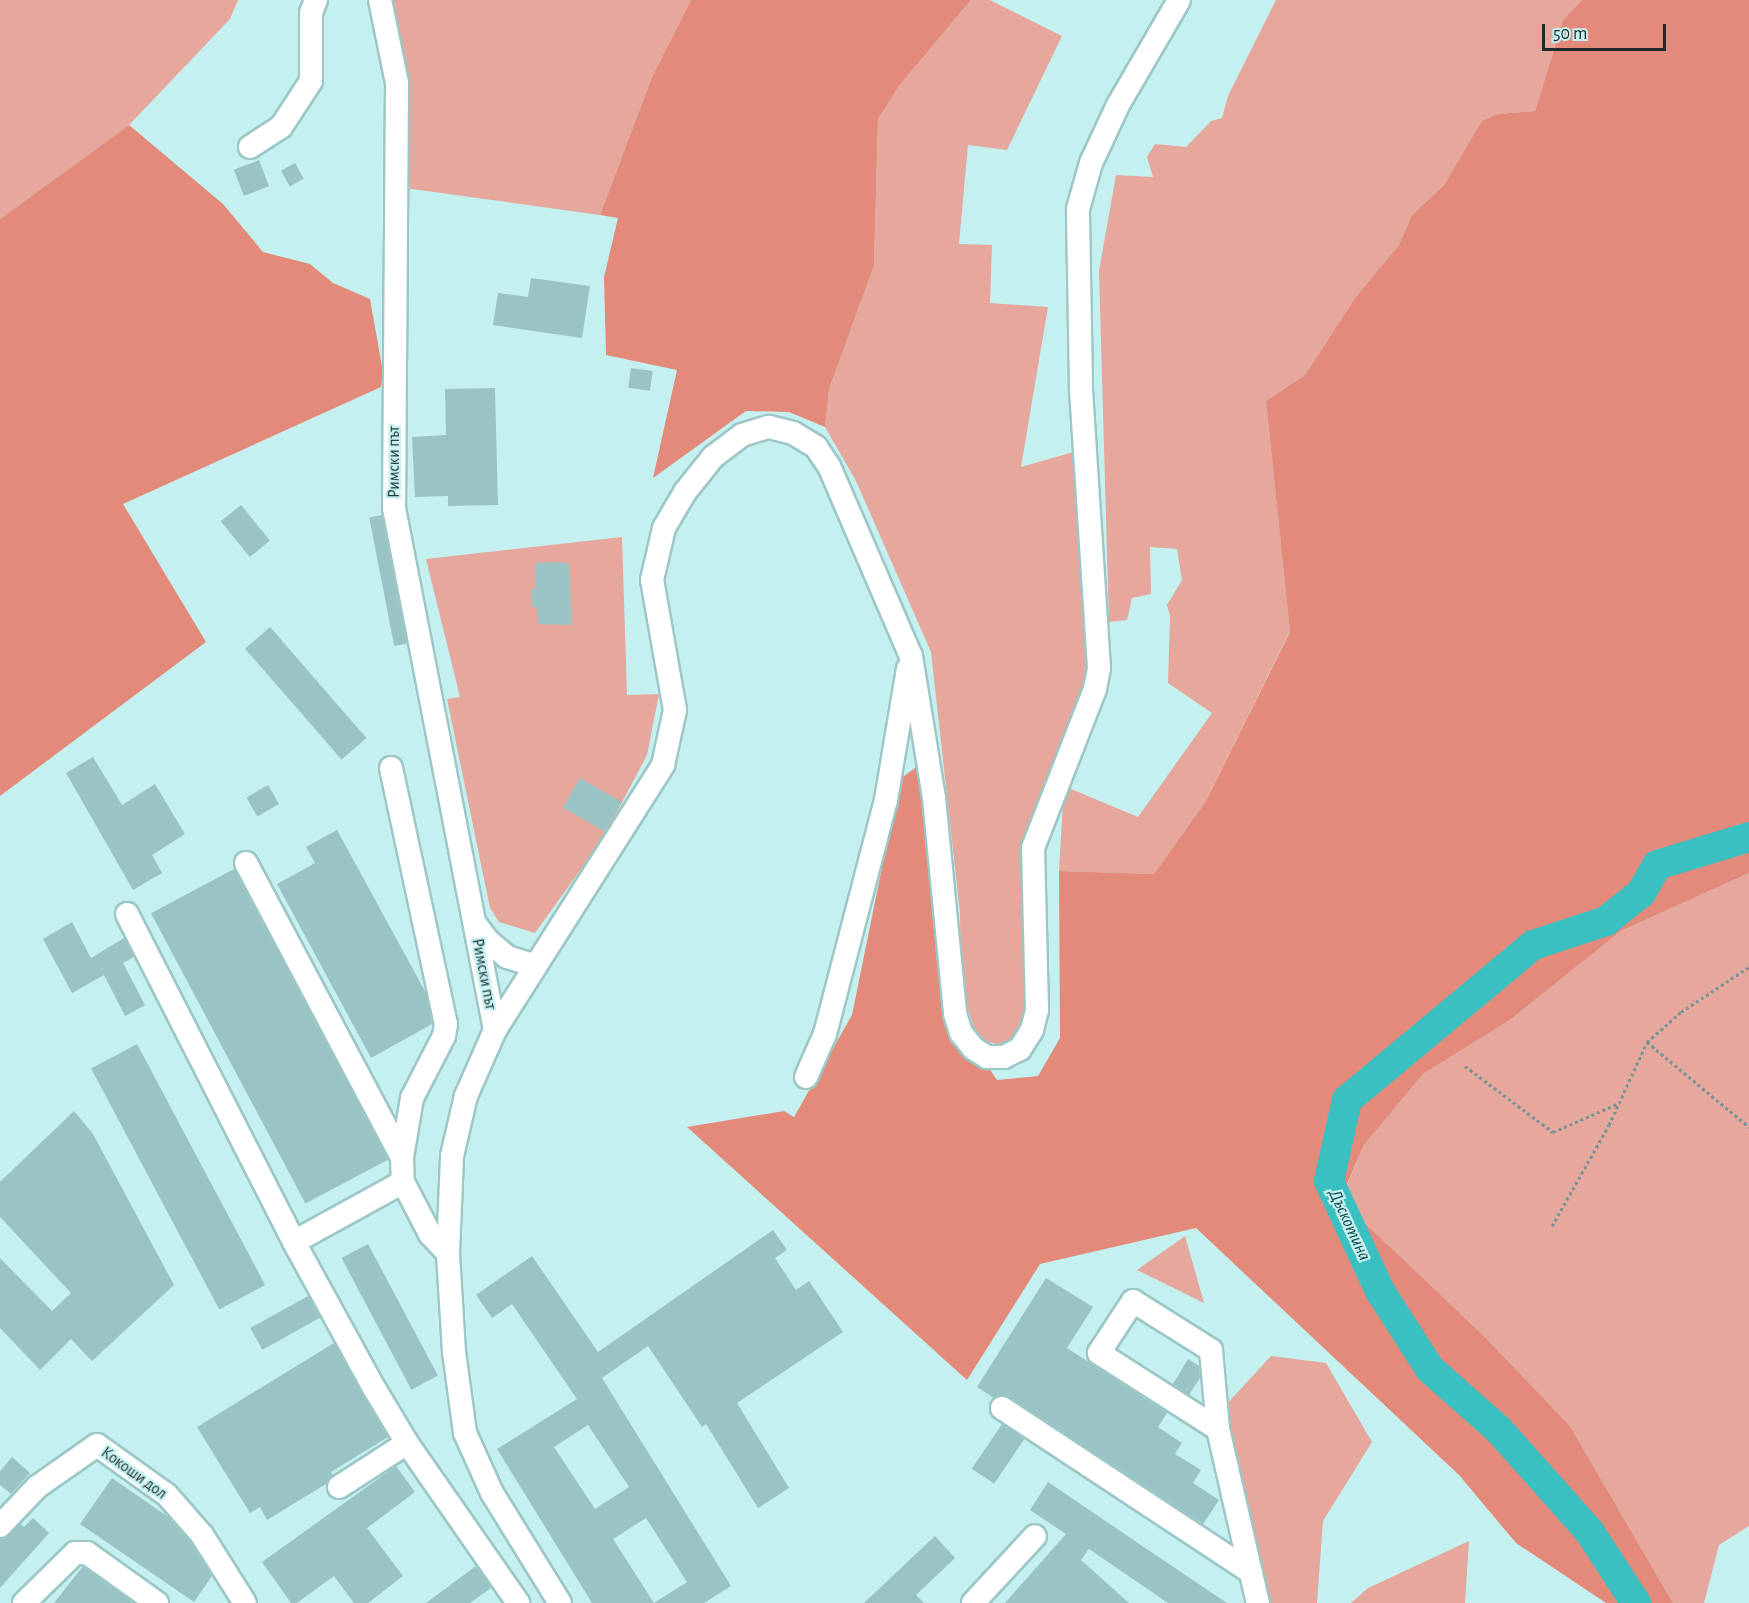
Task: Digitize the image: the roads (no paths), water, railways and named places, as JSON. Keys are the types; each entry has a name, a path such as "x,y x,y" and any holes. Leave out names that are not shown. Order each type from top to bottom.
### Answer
{"street":[{"path":"250,147 281,127 310,81 311,13 316,0"},
{"name":"Римски път","path":"380,0 398,83 394,508 495,1030"},
{"path":"560,1603 492,1493 465,1433 454,1352 448,1253 455,1136 471,1081 495,1030 663,765 675,710 652,580 655,557 664,528 685,492 713,457 742,435 769,427 793,433 816,447 829,466 911,656 934,798 955,1014 961,1033 973,1048 987,1057 1004,1057 1020,1049 1032,1029 1037,1010 1033,848 1095,689 1099,668 1081,386 1078,209 1092,163 1118,105 1179,0"},
{"path":"806,1077 825,1034 886,800 911,656"},
{"path":"391,768 446,1024 444,1036 412,1098 402,1158 403,1182 430,1234 448,1253"},
{"path":"246,863 402,1158"},
{"path":"127,914 294,1242 407,1443 518,1603"},
{"name":"Римски път","path":"474,918 496,949 516,961 536,966"},
{"path":"294,1242 403,1182"},
{"path":"1218,1429 1099,1353 1133,1300 1211,1350 1218,1429 1258,1603"},
{"path":"1002,1408 1251,1572"},
{"path":"339,1486 407,1443"},
{"name":"Кокоши дол","path":"0,1526 37,1487 97,1445 167,1495 202,1535 245,1603"},
{"path":"973,1603 1035,1536"},
{"path":"24,1603 75,1553 87,1553 157,1603"}],"waterway":[{"name":"Дъскотина","path":"1636,1603 1589,1531 1498,1429 1430,1369 1380,1291 1329,1181 1347,1100 1533,945 1606,921 1641,893 1657,865 1749,837"}]}
